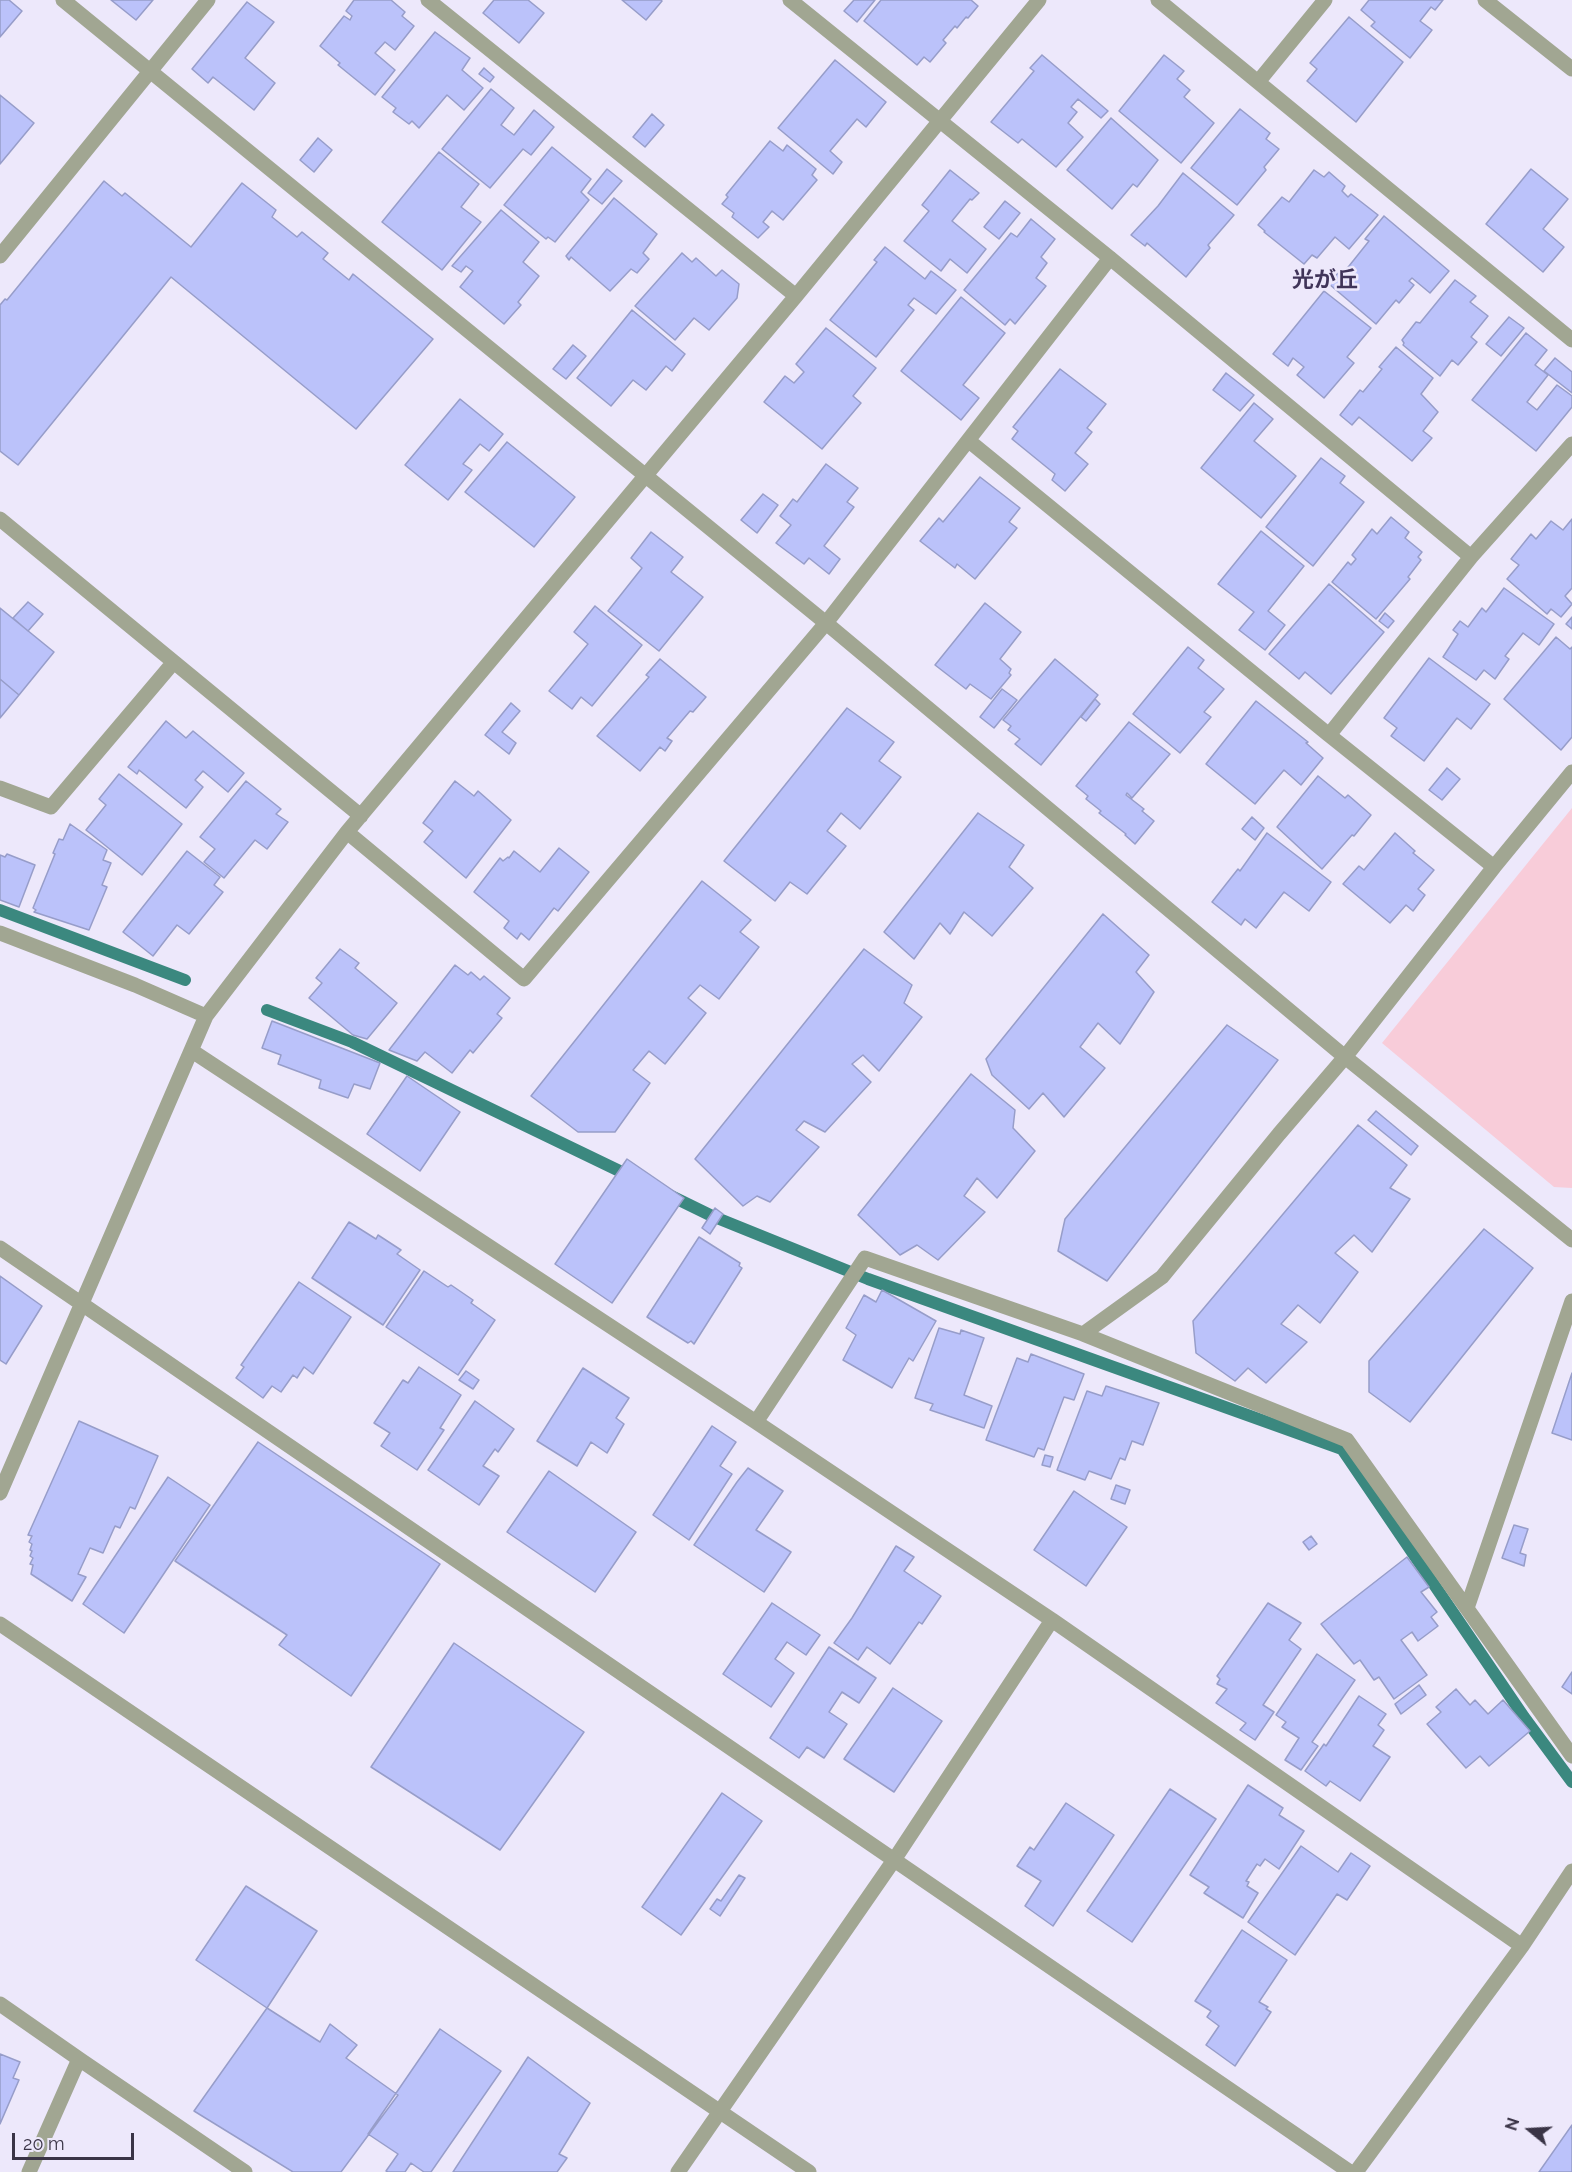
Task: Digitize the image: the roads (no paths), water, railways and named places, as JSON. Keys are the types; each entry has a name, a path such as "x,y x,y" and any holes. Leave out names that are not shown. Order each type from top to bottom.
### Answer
{"street":[{"path":"63,0 826,624 1345,1058 1572,1240"},
{"path":"0,256 208,0"},
{"path":"428,0 796,297"},
{"path":"790,0 1110,258 1471,557"},
{"path":"0,1493 206,1016 347,832 644,475 796,297 1039,0"},
{"path":"1158,0 1572,340"},
{"path":"1258,82 1325,0"},
{"path":"1485,0 1572,69"},
{"path":"347,832 524,979 826,624 1110,258"},
{"path":"969,441 1494,867"},
{"path":"1329,735 1471,557 1572,444"},
{"path":"0,519 361,816"},
{"path":"0,788 51,807 173,663"},
{"path":"1083,1335 1162,1277 1279,1134 1345,1058 1494,867 1572,772"},
{"path":"0,933 135,985 206,1016"},
{"path":"192,1051 1052,1620 1522,1946"},
{"path":"0,1248 1350,2172"},
{"path":"756,1422 866,1258 1083,1335 1347,1440 1572,1756"},
{"path":"1467,1608 1572,1301"},
{"path":"678,2172 894,1860 1052,1620"},
{"path":"0,1624 810,2172"},
{"path":"1356,2172 1522,1946 1572,1871"},
{"path":"0,2004 245,2172"},
{"path":"29,2172 79,2059"}],"waterway":[{"path":"0,910 185,980"},
{"path":"267,1010 352,1042 632,1177"},
{"path":"667,1194 712,1216 868,1279 1342,1449 1524,1717 1572,1782"}],"district":[{"name":"光が丘","path":"1325,280"}]}
